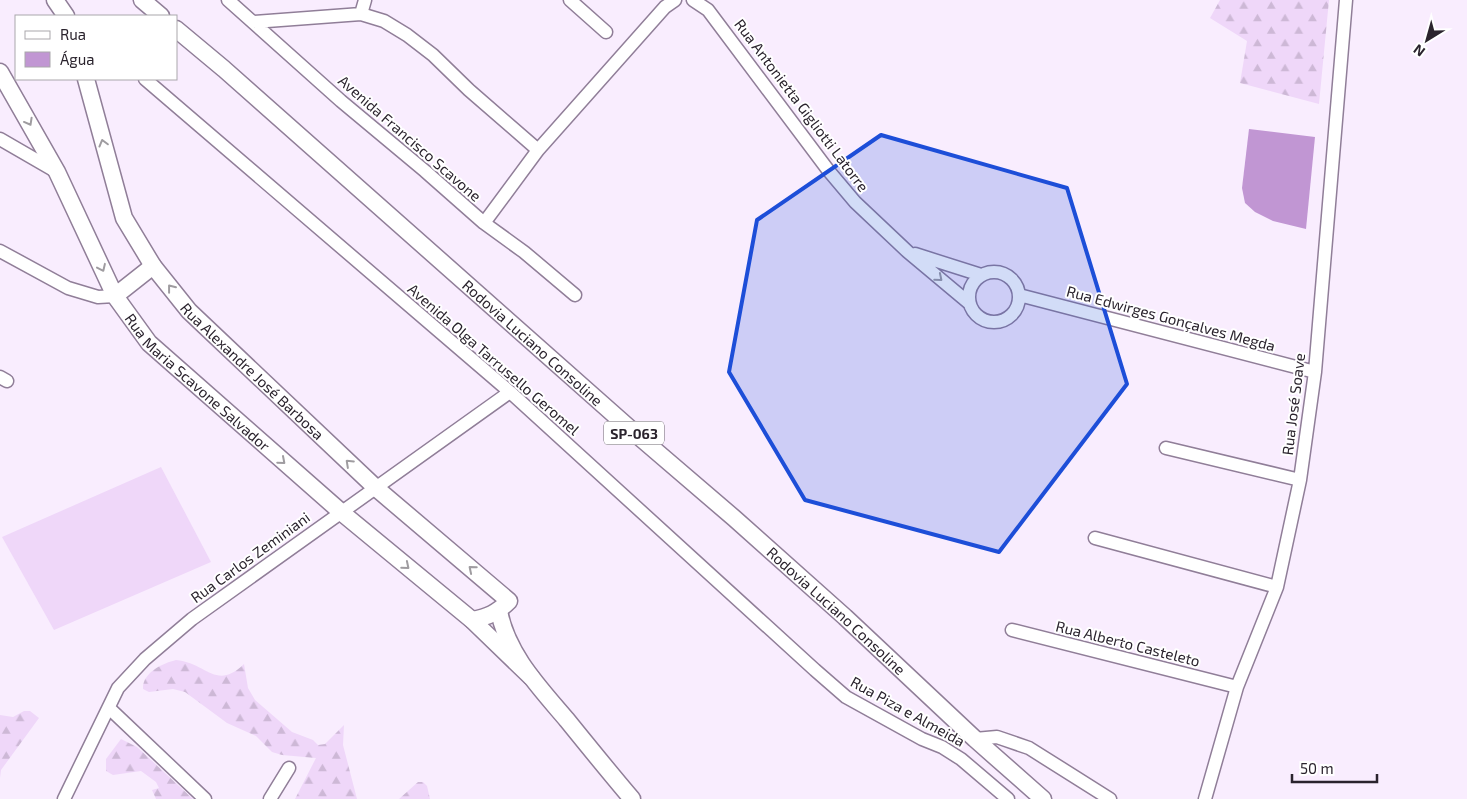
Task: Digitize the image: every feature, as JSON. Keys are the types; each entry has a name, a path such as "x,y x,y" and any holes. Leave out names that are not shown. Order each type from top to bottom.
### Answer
{"main road":[{"path":"55,0 65,15"},
{"path":"142,0 160,15"},
{"name":"Rodovia Luciano Consoline","path":"178,31 734,518 1043,799"},
{"path":"178,43 224,69"},
{"name":"Rua Maria Scavone Salvador","path":"5,77 57,172 115,296 149,343 341,512 472,620 531,677"},
{"name":"Rua Alexandre José Barbosa","path":"86,80 124,218 154,266 189,311 504,606"},
{"path":"115,296 154,266"},
{"path":"472,620 487,617 504,606"},
{"path":"504,606 502,627 509,644 531,677 632,799"}],"street":[{"name":"Avenida Francisco Scavone","path":"228,0 341,101 484,223 524,252 575,295"},
{"path":"361,14 365,0"},
{"path":"570,0 606,32"},
{"path":"484,223 538,150 666,7 676,0"},
{"name":"Rua Antonietta Gigliotti Latorre","path":"693,0 708,10 828,170 855,202 908,252 969,303"},
{"name":"Rua José Soave","path":"1205,799 1237,687 1277,587 1300,480 1314,372 1346,0"},
{"path":"253,22 361,14 384,21 433,55 469,90 538,150"},
{"name":"Avenida Olga Tarrusello Geromel","path":"146,80 510,392 815,670"},
{"path":"0,139 57,172"},
{"path":"0,251 68,288 98,297 115,296"},
{"path":"908,252 982,275"},
{"path":"990,272 998,272 1013,280 1019,296 1015,311 1002,321 994,322 985,321 972,311 968,295 970,287 975,280 990,272"},
{"name":"Rua Edwirges Gonçalves Megda","path":"1019,296 1314,372"},
{"name":"Rua Carlos Zeminiani","path":"64,799 118,688 152,653 192,619 510,392"},
{"path":"1166,448 1300,480"},
{"path":"1095,538 1277,587"},
{"name":"Rua Alberto Casteleto","path":"1012,630 1237,687"},
{"name":"Rua Piza e Almeida","path":"815,670 846,697 922,739 942,747 961,759 1008,799"},
{"path":"109,708 205,799"},
{"path":"975,739 997,737 1029,748 1110,799"},
{"path":"270,799 289,768"}],"highlighted area":[{"path":"881,135 1067,188 1127,384 999,552 805,500 729,372 757,220"}],"green space":[{"path":"1220,0 1329,0 1319,104 1240,83 1247,41 1210,18"},
{"path":"161,467 211,562 54,630 2,537"},
{"path":"176,660 187,662 218,675 234,672 244,664 248,688 255,700 292,732 313,740 318,745 325,744 344,725 343,745 357,799 295,799 316,758 282,755 272,752 256,736 227,723 185,692 173,689 149,692 143,689 146,678 154,670"},
{"path":"24,711 30,711 39,718 1,770 0,778 0,715 13,717"},
{"path":"121,739 137,747 193,799 156,799 152,790 159,788 156,782 141,771 113,775 106,771 106,759"},
{"path":"418,782 423,782 427,786 430,799 399,799"}],"water":[{"path":"1249,129 1315,137 1306,229 1273,221 1255,212 1245,203 1242,188"}]}
